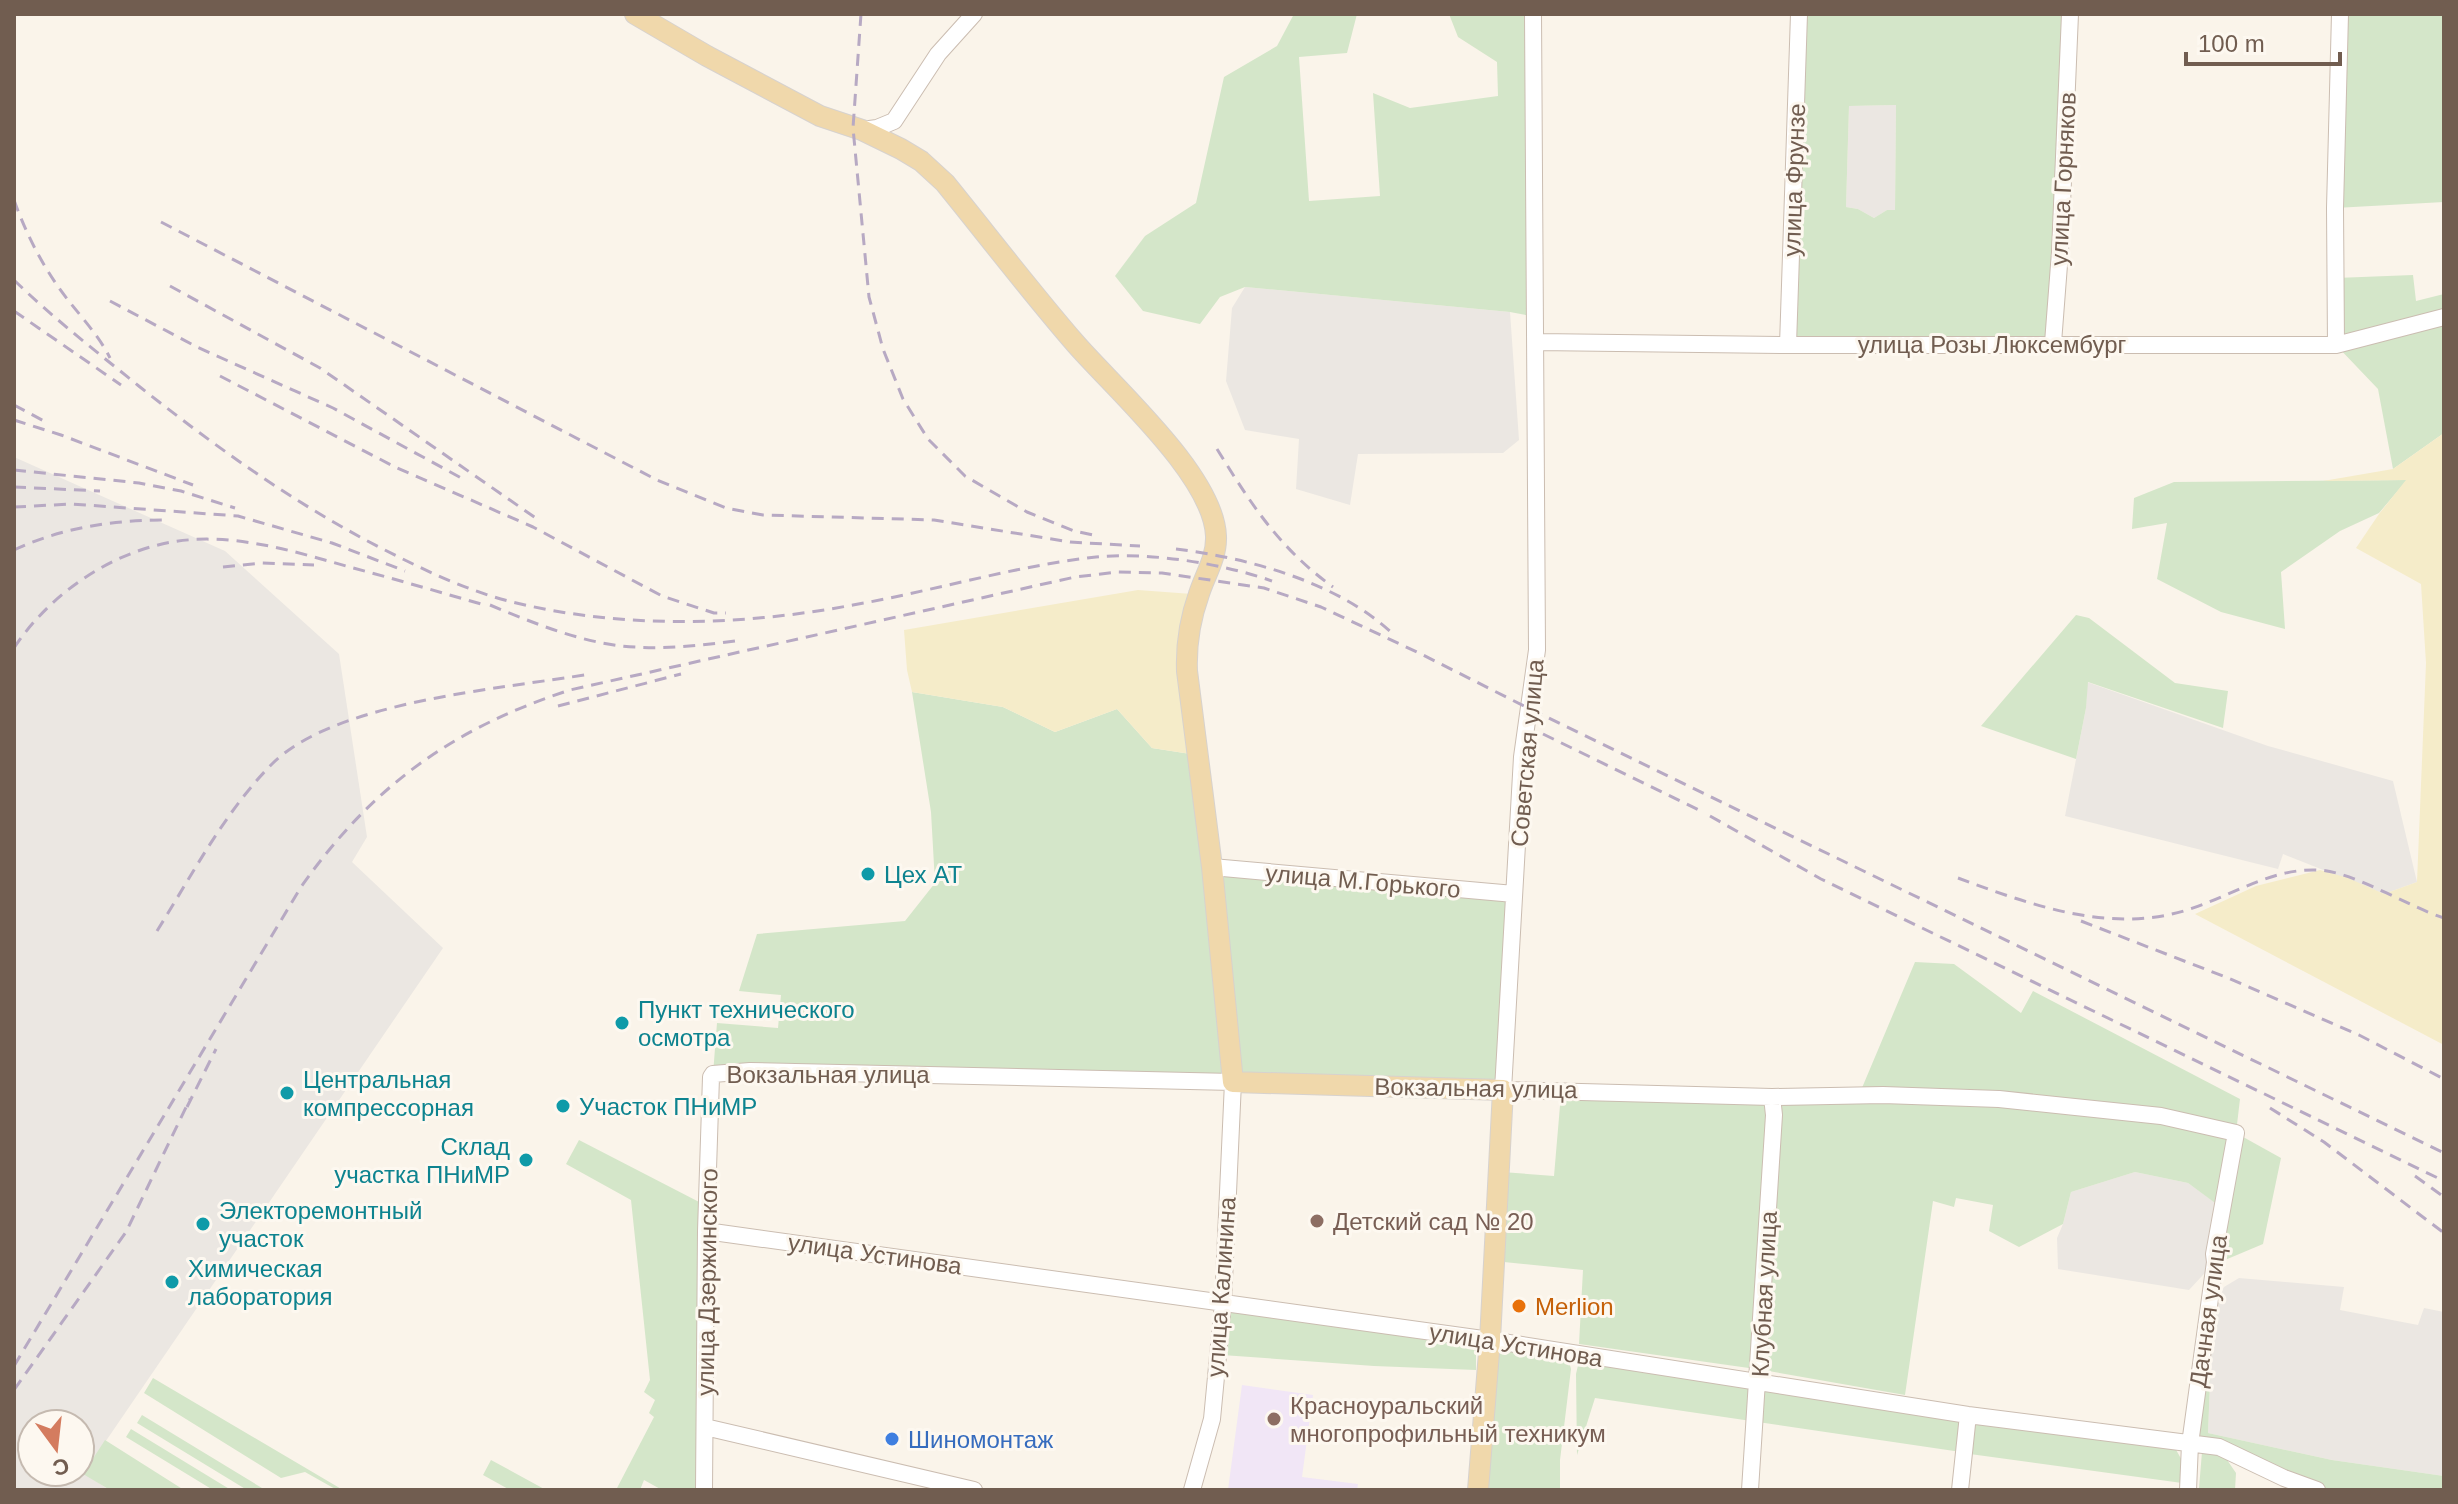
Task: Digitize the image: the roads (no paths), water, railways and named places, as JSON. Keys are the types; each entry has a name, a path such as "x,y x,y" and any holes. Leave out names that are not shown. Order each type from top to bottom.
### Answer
{"main road":[{"path":"635,14 799,106 862,130 921,161 945,183 1074,342 1169,445 1199,489 1216,536 1215,554 1198,597 1186,656 1212,867 1233,1082"},
{"name":"Вокзальная улица","path":"1233,1082 1503,1090"},
{"name":"Советская улица","path":"1478,1490 1490,1340 1503,1090"}],"street":[{"path":"862,130 894,121 938,54 974,14"},
{"name":"Советская улица","path":"1503,1090 1522,757 1537,650 1533,14"},
{"name":"улица Фрунзе","path":"1788,345 1799,14"},
{"name":"улица Горняков","path":"2053,343 2070,14"},
{"path":"2336,345 2335,208 2340,14"},
{"name":"улица Розы Люксембург","path":"1537,342 2336,345 2444,317"},
{"name":"улица М.Горького","path":"1212,867 1514,894"},
{"name":"Вокзальная улица","path":"713,1074 750,1071 1233,1082"},
{"name":"улица Дзержинского","path":"704,1490 706,1231 710,1083 713,1074"},
{"name":"улица Калинина","path":"1192,1490 1212,1419 1223,1303 1233,1082"},
{"name":"Вокзальная улица","path":"1503,1090 1999,1099 2161,1116 2236,1133"},
{"name":"Клубная улица","path":"1750,1490 1774,1115 1772,1097"},
{"name":"Дачная улица","path":"2188,1490 2190,1444 2214,1254 2236,1133"},
{"name":"улица Устинова","path":"706,1231 1490,1340 1968,1415 2219,1447 2317,1490"},
{"path":"1960,1490 1968,1415"},
{"path":"705,1427 974,1490"}],"railway":[{"path":"861,14 853,128 869,297 883,349 903,399 928,439 965,476 1027,512 1074,531 1093,535"},
{"path":"14,200 46,267 110,358"},
{"path":"161,222 657,480 726,508 763,515 934,520 1070,542 1140,546"},
{"path":"14,280 140,387 285,492 347,530 414,565 468,588 525,605 566,613 648,621 771,617 883,599 1035,566 1117,556 1185,560 1272,581"},
{"path":"170,286 320,368 540,521"},
{"path":"110,301 197,347 333,408 465,480"},
{"path":"14,311 121,385"},
{"path":"220,376 395,467 533,527 662,596 714,613 726,613"},
{"path":"14,405 44,421"},
{"path":"14,420 193,485"},
{"path":"1217,449 1254,507 1282,541 1333,587"},
{"path":"14,470 139,483 181,491 235,508"},
{"path":"14,487 100,491"},
{"path":"14,507 72,504 238,516 332,543 405,571"},
{"path":"14,550 50,536 87,527 164,520"},
{"path":"14,648 45,611 82,579 126,556 172,542 216,539 260,544 481,604"},
{"path":"1176,549 1233,559 1293,576 1348,601 1395,636"},
{"path":"223,567 262,563 314,565"},
{"path":"14,1366 301,887 357,819 386,790 418,765 452,742 489,723 570,690 1075,577 1118,572 1162,573 1264,588 1321,607 2444,1153"},
{"path":"490,605 538,624 605,644 650,648 735,641"},
{"path":"157,931 238,803 271,765 299,743 335,726 421,701 590,674"},
{"path":"558,706 681,674"},
{"path":"1543,734 1699,810"},
{"path":"1710,816 1821,879 2444,1181"},
{"path":"1958,878 2043,907 2102,918 2131,919 2190,909 2285,873 2318,870 2347,876 2444,918"},
{"path":"2081,921 2228,978 2359,1035 2444,1079"},
{"path":"187,1107 216,1049"},
{"path":"14,1390 126,1232 190,1099"},
{"path":"2270,1108 2324,1142 2444,1233"},
{"path":"2415,1176 2444,1197"}],"place":[{"name":"Цех АТ","path":"868,874"},
{"name":"Пункт технического осмотра","path":"622,1023"},
{"name":"Центральная компрессорная","path":"287,1093"},
{"name":"Участок ПНиМР","path":"563,1106"},
{"name":"Склад участка ПНиМР","path":"526,1160"},
{"name":"Детский сад № 20","path":"1317,1221"},
{"name":"Электоремонтный участок","path":"203,1224"},
{"name":"Химическая лаборатория","path":"172,1282"},
{"name":"Merlion","path":"1519,1306"},
{"name":"Красноуральский многопрофильный техникум","path":"1274,1419"},
{"name":"Шиномонтаж","path":"892,1439"}]}
